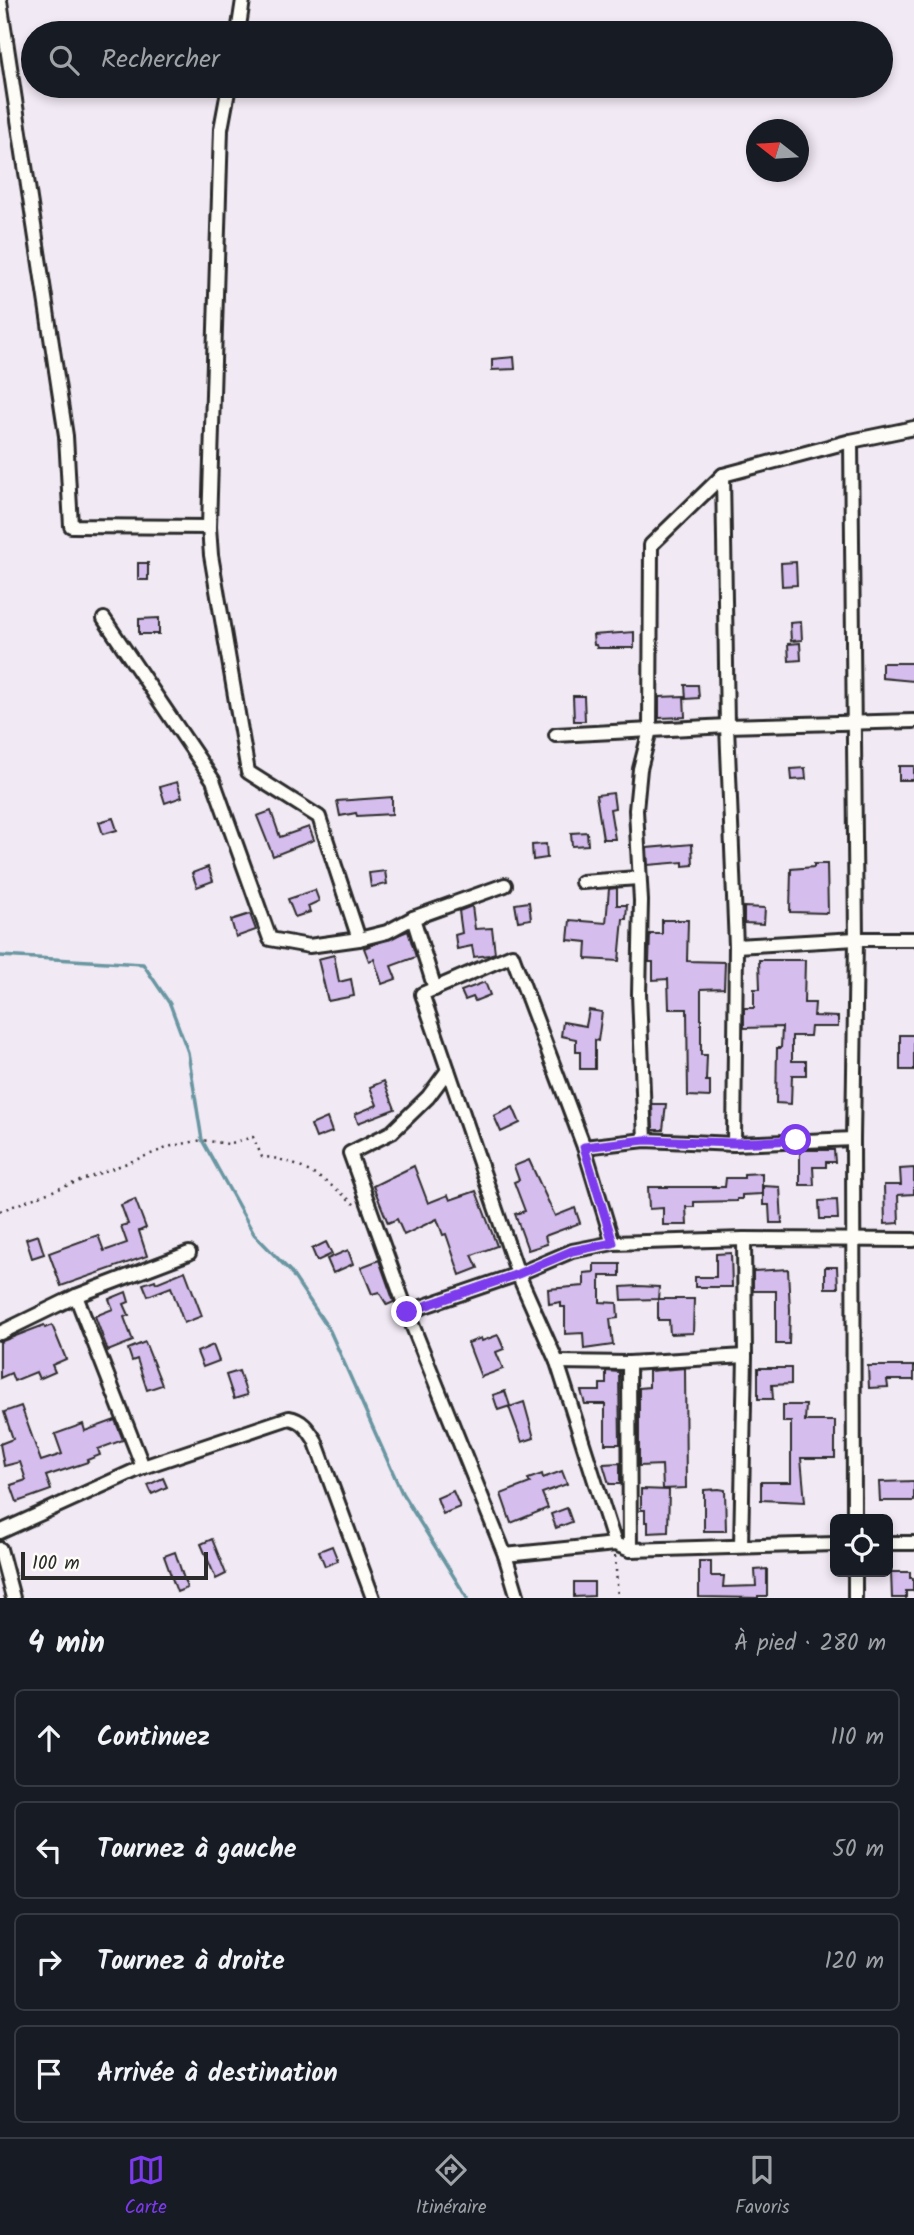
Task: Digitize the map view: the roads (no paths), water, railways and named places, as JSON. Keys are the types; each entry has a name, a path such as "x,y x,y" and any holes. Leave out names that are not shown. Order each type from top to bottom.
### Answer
{"street":[{"path":"240,21 243,0"},
{"path":"0,1 66,436 71,526 209,527"},
{"path":"227,98 221,129 209,527 211,555 248,772 320,817 359,939"},
{"path":"645,1140 639,994 641,901 636,810 640,769 650,730 652,545 723,475 851,441 914,428"},
{"path":"851,441 856,939 853,1139 854,1514"},
{"path":"723,475 727,726 736,946 734,1143"},
{"path":"104,619 213,780 270,939 309,946 359,939 387,932 413,918 505,886"},
{"path":"556,735 727,726 914,721"},
{"path":"582,882 638,878"},
{"path":"413,918 435,989"},
{"path":"736,946 856,939 914,939"},
{"path":"613,1243 584,1147 512,955 422,994 518,1274 557,1362 615,1544"},
{"path":"448,1070 428,1097 392,1132 350,1153 407,1312 505,1555 518,1598"},
{"path":"584,1147 645,1140 734,1143 853,1139"},
{"path":"407,1312 518,1274 572,1251 613,1243 744,1239 914,1240"},
{"path":"741,1546 745,1356 744,1239"},
{"path":"0,1333 76,1296 189,1253"},
{"path":"76,1296 143,1467"},
{"path":"557,1362 629,1363 745,1356"},
{"path":"629,1363 630,1550"},
{"path":"0,1531 143,1467 289,1418 300,1421 314,1440 373,1598"},
{"path":"893,1543 914,1543"},
{"path":"505,1555 615,1544 630,1550 830,1544"},
{"path":"0,1549 13,1598"},
{"path":"855,1577 855,1598"}],"waterway":[{"path":"0,956 143,964 170,1004 188,1052 202,1140 254,1234 290,1271 330,1331 402,1493 467,1598"}]}
